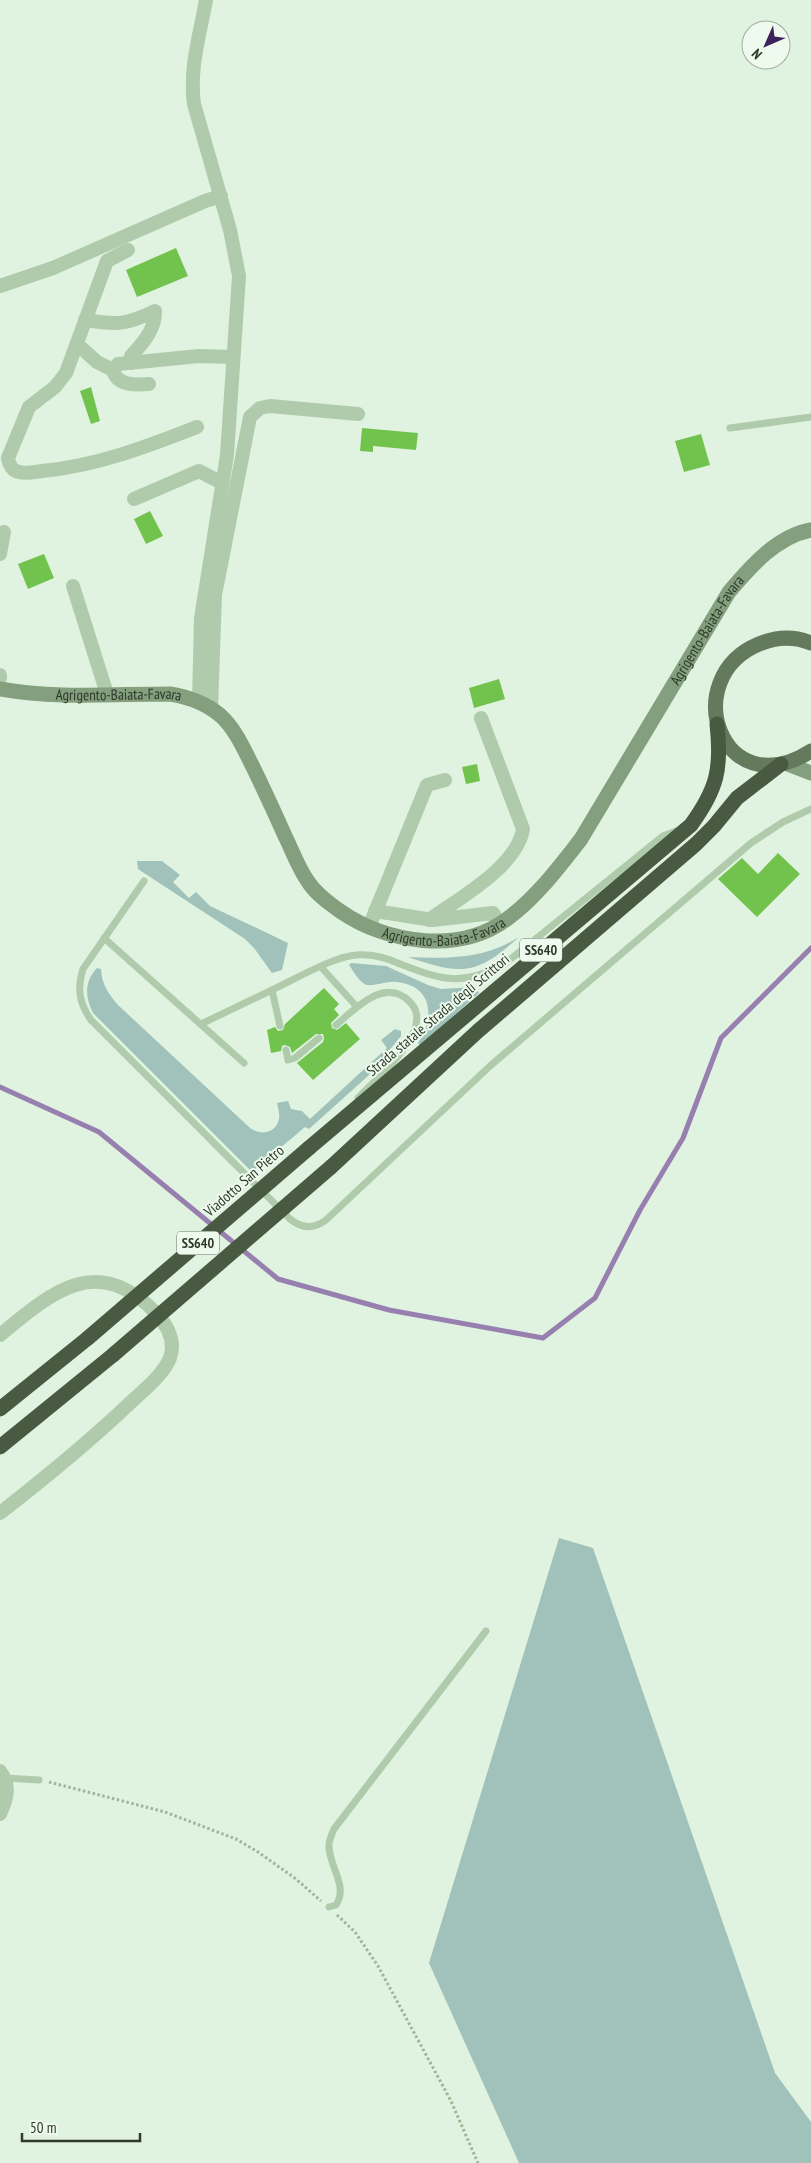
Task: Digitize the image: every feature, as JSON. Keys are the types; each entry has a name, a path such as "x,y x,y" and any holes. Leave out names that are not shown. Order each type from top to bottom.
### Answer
{"highway":[{"name":"Strada statale Strada degli Scrittori","path":"309,1148 691,825 705,805 717,779 720,750 717,724"},
{"name":"SS640","path":"0,1447 112,1356 331,1167 478,1031 696,844 737,798 783,763"},
{"name":"Viadotto San Pietro","path":"0,1409 88,1338 309,1148"}],"main road":[{"path":"809,640 785,638 764,641 753,646 734,662 722,678 716,708 717,724 727,746 740,757 755,764 783,763 811,751"}],"street":[{"path":"205,705 200,618 227,455 239,276 230,230 194,104 192,88 192,73 206,0"},
{"path":"0,286 53,268 221,196"},
{"path":"128,250 106,261 77,344 61,381 35,401 24,417 8,458 11,467 20,473 70,468 141,449 197,427"},
{"path":"85,320 113,324 131,322 155,311 156,316 147,339 130,356 131,363"},
{"path":"77,344 97,362 113,370 115,376 124,383 133,385 149,384"},
{"path":"113,370 118,364 199,356 234,357"},
{"path":"205,705 215,595 250,417 260,408 270,406 358,414"},
{"path":"134,499 199,471 222,483"},
{"name":"Agrigento-Baiata-Favara","path":"0,689 17,692 170,694 185,696 205,705 223,718 243,748 302,872 312,887 332,906 369,927 391,936 429,941 466,937 500,924 553,875 581,839 729,592 750,567 776,547 790,538 811,530"},
{"path":"0,554 4,532"},
{"path":"73,586 107,694"},
{"path":"429,920 476,887 503,864 518,846 521,838 523,828 481,718"},
{"path":"783,763 811,773"},
{"path":"369,927 427,785 445,780"},
{"path":"375,911 429,920 454,919 493,913 500,924"},
{"path":"0,1336 35,1306 61,1291 82,1283 99,1281 128,1290 145,1302 166,1326 171,1341 170,1356 163,1370 140,1394 94,1438 0,1513"},
{"path":"0,1814 7,1794 3,1775"}],"lane":[{"path":"730,428 811,417"},
{"path":"144,881 83,969 79,982 79,996 84,1009 92,1020 290,1219 296,1224 312,1227 326,1220 490,1066 744,849 783,822 811,809"},
{"path":"201,1024 343,957 371,955 391,960 432,976 452,980 487,974 516,957 662,836 691,825"},
{"path":"104,938 244,1063"},
{"path":"321,967 358,1007"},
{"path":"272,990 280,1026"},
{"path":"309,1148 393,1062 415,1030 417,1022 414,1007 409,1001 397,994 380,993 368,997 336,1025"},
{"path":"286,1050 288,1060 295,1058 319,1038"},
{"path":"328,1907 336,1905 341,1898 341,1889 329,1843 334,1830 486,1631"},
{"path":"3,1775 39,1780"}],"path":[{"path":"39,1780 165,1812 236,1839 281,1868 328,1907 355,1932 378,1966 451,2101 478,2163"}],"shaded area":[{"path":"137,861 162,861 180,875 173,882 189,898 196,892 210,906 288,943 282,970 272,973 245,939 138,869"},
{"path":"519,937 491,959 467,968 442,967 408,957 437,958 479,954 493,950"},
{"path":"351,963 386,966 441,989 474,987 479,993 420,1046 418,1043 427,1023 428,1014 424,996 409,985 397,982 364,984 349,965"},
{"path":"97,968 101,969 106,988 118,1005 249,1127 257,1132 267,1132 277,1124 279,1115 277,1103 288,1101 291,1109 302,1111 310,1119 387,1048 381,1040 395,1029 401,1031 401,1036 368,1076 309,1129 305,1127 252,1172 93,1013 88,1001 87,990 90,979"},
{"path":"559,1538 593,1548 775,2073 811,2122 811,2163 519,2163 429,1963"}],"building":[{"path":"176,248 188,276 137,297 126,270"},
{"path":"91,387 100,421 91,424 80,391"},
{"path":"362,428 418,433 416,450 373,446 373,452 360,451"},
{"path":"701,434 710,465 684,472 675,441"},
{"path":"150,511 163,536 146,544 134,519"},
{"path":"44,554 54,578 28,589 18,564"},
{"path":"499,679 505,699 474,708 469,688"},
{"path":"477,764 480,781 466,784 462,767"},
{"path":"778,853 800,874 757,917 718,879 742,858 758,874"},
{"path":"324,988 339,1004 334,1009 339,1015 331,1023 332,1028 337,1030 346,1023 360,1039 313,1080 297,1063 323,1042 323,1034 316,1034 292,1053 290,1047 285,1045 282,1046 281,1051 271,1053 267,1030 275,1027 278,1031 283,1030 285,1024"}],"waterway":[{"path":"0,1087 99,1132 278,1279 389,1310 543,1338 595,1298 640,1210 683,1138 721,1038 811,948"}]}
